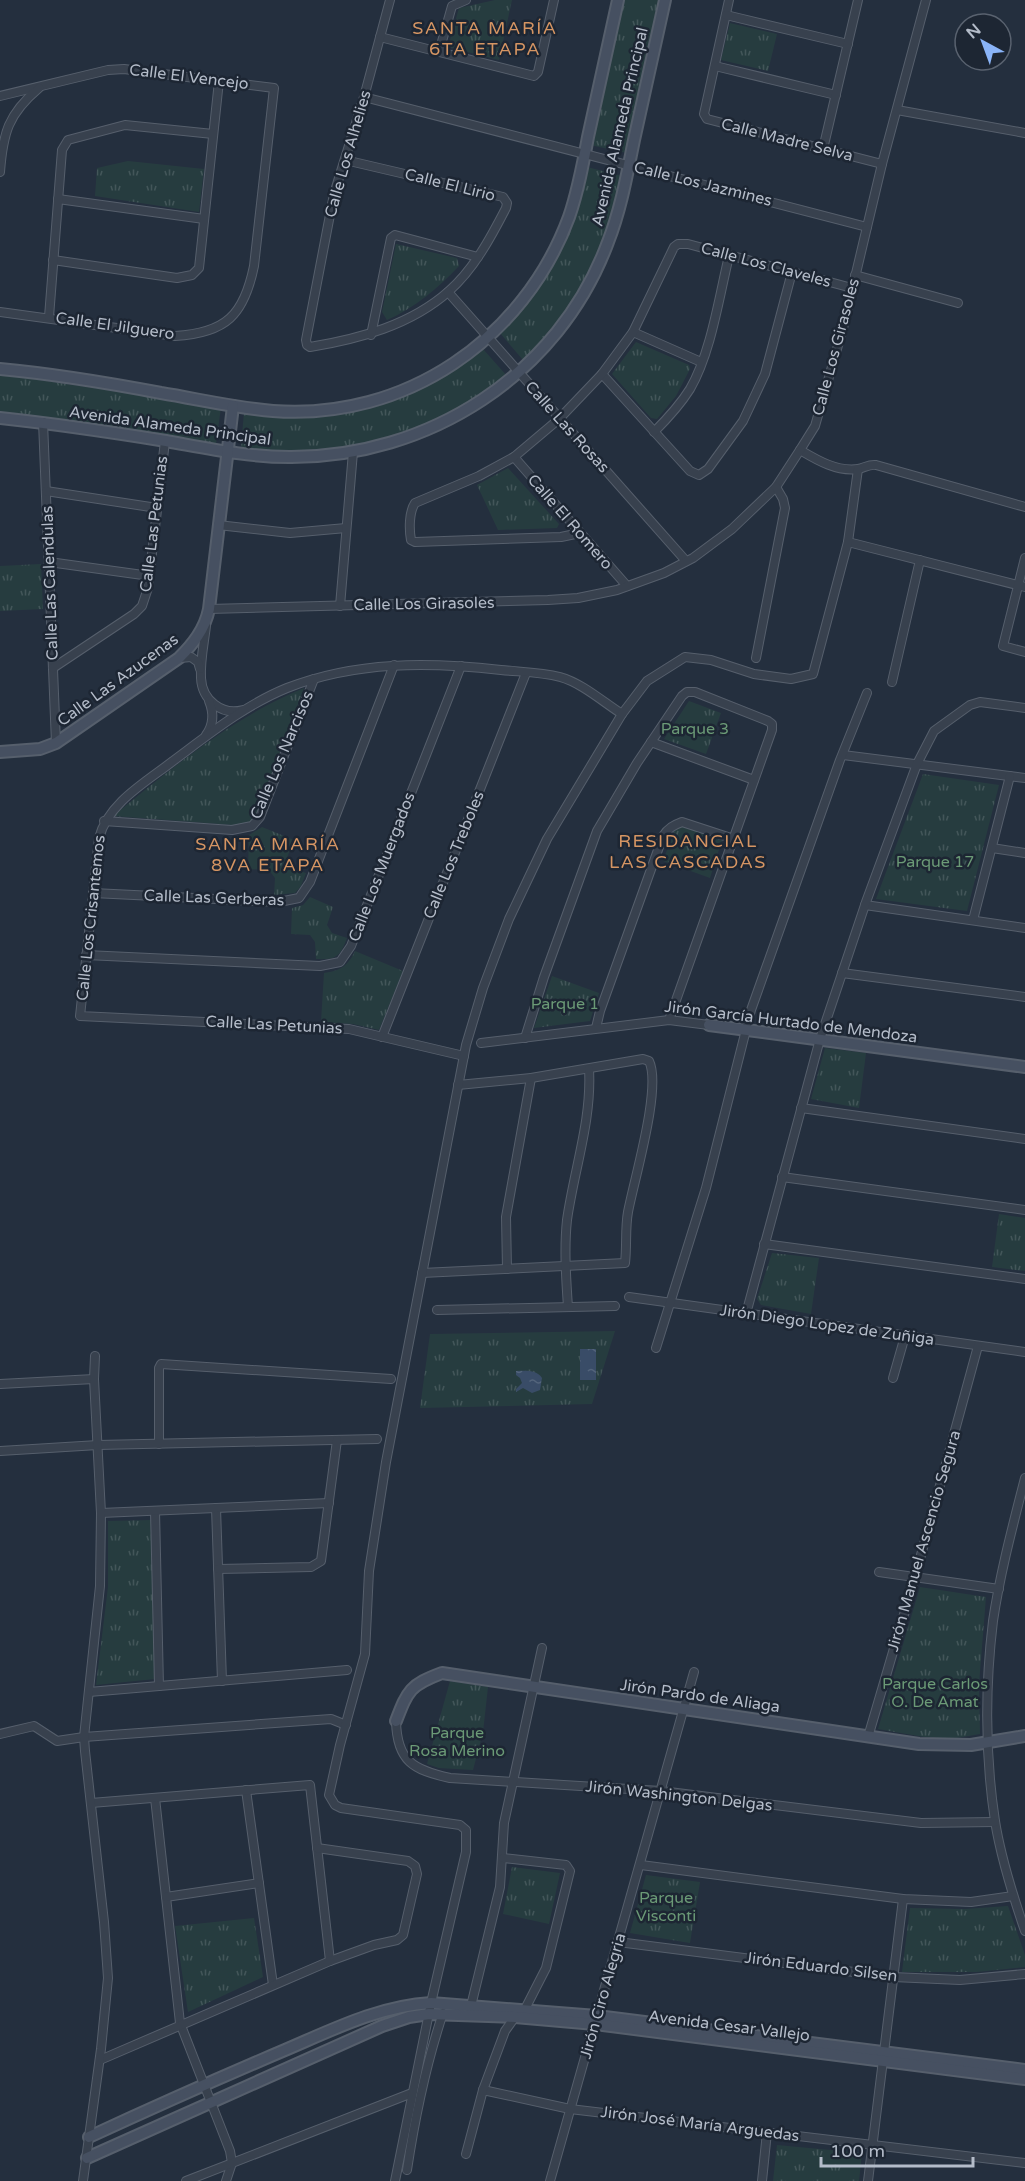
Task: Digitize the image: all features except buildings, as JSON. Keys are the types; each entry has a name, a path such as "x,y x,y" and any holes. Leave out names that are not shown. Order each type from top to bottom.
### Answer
{"street":[{"name":"Calle Los Alhelies","path":"307,345 334,194 364,97 390,0"},
{"path":"439,52 452,6 466,0"},
{"path":"380,37 534,76 538,72 554,0"},
{"name":"Avenida Alameda Principal","path":"0,369 123,386 274,411 313,411 356,406 421,384 447,368 502,324 551,260 570,215 618,0"},
{"name":"Avenida Alameda Principal","path":"0,418 44,422 254,456 337,455 381,447 410,437 449,420 494,393 544,347 571,315 593,277 608,242 621,201 665,0"},
{"name":"Calle Madre Selva","path":"729,0 704,114 707,119 882,164"},
{"path":"823,149 858,0"},
{"name":"Calle Los Girasoles","path":"209,609 578,598 627,586 664,573 686,561 732,529 776,487 815,426 926,0"},
{"path":"726,15 848,44"},
{"path":"715,66 836,95"},
{"name":"Calle El Vencejo","path":"0,96 108,70 124,69 274,88 254,266 249,289 240,308 227,322"},
{"path":"53,260 185,278 192,275 199,267 219,81"},
{"path":"0,172 3,138 8,124 24,100 40,87"},
{"name":"Calle Los Jazmines","path":"364,97 867,227"},
{"path":"897,110 1025,133"},
{"path":"49,317 62,150 68,140 125,125 213,134"},
{"name":"Calle El Lirio","path":"307,345 310,347 371,335 400,322 448,292 478,257 506,208 507,203 503,197 345,159"},
{"path":"58,199 204,219"},
{"path":"371,335 391,238 395,236 478,257"},
{"name":"Calle Los Claveles","path":"580,532 561,537 415,542 411,540 412,508 415,503 479,476 514,458 559,419 602,374 633,332 678,244 688,244 852,288"},
{"path":"654,432 691,388 707,346 729,256"},
{"path":"602,374 694,475 699,475 708,469 743,421 765,374 792,272"},
{"path":"855,274 958,303"},
{"name":"Calle Las Rosas","path":"448,292 686,561"},
{"name":"Calle El Jilguero","path":"0,312 175,336 193,335 227,322"},
{"path":"633,332 701,362"},
{"name":"Calle Las Azucenas","path":"0,752 40,749 56,743 178,658 192,645 207,621 233,405"},
{"name":"Calle Las Calendulas","path":"44,422 56,743"},
{"name":"Calle Las Petunias","path":"53,668 134,614 142,606 150,576 165,441"},
{"path":"800,450 838,468 858,469 876,465 1025,507"},
{"path":"340,606 353,452"},
{"name":"Calle El Romero","path":"514,458 627,586"},
{"path":"395,2181 430,2008 466,1852 466,1830 460,1826 341,1808 335,1805 329,1795 365,1654 369,1571 386,1462 464,1056 483,988 509,919 547,839 622,714 647,681 685,657 711,660 754,674 781,678 790,679 813,674 848,542 858,469"},
{"path":"756,658 784,508 783,499 776,487"},
{"path":"46,491 157,508"},
{"path":"218,525 290,533 346,528"},
{"path":"848,542 1022,587"},
{"path":"1025,558 1022,587 1003,646 1025,652"},
{"path":"892,682 920,560"},
{"path":"49,562 150,576"},
{"path":"201,679 207,621"},
{"path":"178,658 194,659 200,669 201,679 213,713 212,723 202,739"},
{"name":"Calle Los Crisantemos","path":"80,1016 99,838 104,821 124,800 202,739 249,708 286,689 351,669 394,666 461,666 561,677 622,714"},
{"name":"Calle Las Gerberas","path":"93,893 279,902 299,898 310,882 394,666"},
{"name":"Calle Los Muergados","path":"86,955 320,966 340,962 351,946 461,666"},
{"name":"Calle Los Treboles","path":"382,1037 526,673"},
{"name":"Calle Los Narcisos","path":"104,821 232,830 252,826 263,810 314,679"},
{"path":"525,1038 544,977 597,831 682,696 687,692 695,692 772,724 772,730 669,1020"},
{"path":"656,1348 706,1188 752,1010 867,693"},
{"path":"207,697 221,710 240,711 249,708"},
{"path":"746,1314 820,1039 865,904 916,764 934,731 970,705 980,702 1025,708"},
{"path":"651,742 754,780"},
{"path":"843,754 1025,778"},
{"path":"973,920 1010,777"},
{"path":"596,1029 600,1011 667,830 674,824 682,822 734,838"},
{"path":"992,848 1025,853"},
{"path":"865,904 1025,928"},
{"path":"842,973 1025,997"},
{"name":"Calle Las Petunias","path":"80,1016 349,1029 464,1056"},
{"name":"Jirón García Hurtado de Mendoza","path":"481,1043 669,1020 1025,1067"},
{"path":"422,1273 625,1263 627,1215 651,1103 649,1061 643,1059 531,1078 458,1085"},
{"path":"568,1307 567,1221 591,1091 589,1069"},
{"path":"507,1269 506,1217 531,1078"},
{"path":"801,1108 1025,1139"},
{"path":"782,1177 1025,1210"},
{"path":"764,1244 1025,1279"},
{"name":"Jirón Diego Lopez de Zuñiga","path":"629,1297 1025,1352"},
{"path":"437,1310 615,1306"},
{"path":"893,1378 905,1336"},
{"name":"Jirón Manuel Ascencio Segura","path":"868,1737 915,1577 978,1346"},
{"path":"83,2181 100,2060 108,1978 84,1737 100,1586 101,1513 94,1379 95,1356"},
{"path":"159,1444 159,1368 161,1364 391,1379"},
{"path":"0,1384 94,1379"},
{"path":"0,1450 98,1445 377,1439"},
{"path":"218,1569 311,1567 321,1561 338,1440"},
{"path":"1025,1478 1004,1559 993,1621 989,1674 988,1742 995,1822 1013,1896 1025,1931"},
{"path":"101,1513 329,1503"},
{"path":"216,1508 222,1681"},
{"path":"155,1511 159,1686"},
{"path":"879,1572 999,1589"},
{"path":"471,2006 500,1887 504,1823 542,1648"},
{"path":"89,1692 347,1670"},
{"name":"Jirón Ciro Alegria","path":"550,2181 694,1672"},
{"name":"Jirón Pardo de Aliaga","path":"396,1721 406,1696 419,1682 442,1673 920,1744 971,1745 1025,1736"},
{"path":"0,1734 34,1725 57,1741 84,1737 331,1719 346,1725"},
{"name":"Jirón Washington Delgas","path":"396,1721 396,1740 407,1760 423,1772 450,1778 661,1791 921,1823 995,1822"},
{"path":"91,1803 310,1785 330,1961"},
{"path":"246,1790 273,1985"},
{"path":"155,1798 181,2025 230,2151 232,2163 226,2181"},
{"path":"100,2060 330,1961 374,1945 397,1940 403,1935 417,1874 415,1866 408,1861 317,1848"},
{"path":"466,2154 483,2090 505,2031 515,2017 525,2009 546,1968 570,1871 566,1865 503,1858"},
{"path":"641,1865 903,1899 971,1902 1013,1896"},
{"path":"166,1897 259,1883"},
{"path":"868,2181 903,1899"},
{"name":"Jirón Eduardo Silsen","path":"618,1942 893,1977 960,1980 1025,1974"},
{"path":"89,2137 364,2017 412,2004 430,2008"},
{"name":"Avenida Cesar Vallejo","path":"430,2008 471,2006 525,2009 883,2057 1025,2079"},
{"path":"87,2158 382,2026 430,2008"},
{"name":"Avenida Cesar Vallejo","path":"430,2008 443,2013 596,2020"},
{"path":"407,2170 430,2050 443,2013"},
{"name":"Avenida Cesar Vallejo","path":"883,2057 1025,2070"},
{"name":"Jirón José María Arguedas","path":"483,2090 570,2109 1025,2163"},
{"path":"186,2181 412,2093"},
{"path":"762,2181 767,2132"}],"green space":[{"path":"495,0 512,0 499,60 448,47 459,8"},
{"path":"622,0 661,0 627,153 590,145"},
{"path":"730,23 777,34 768,71 721,60"},
{"path":"128,161 204,169 199,212 95,196 97,168"},
{"path":"587,167 622,176 608,227 598,252 573,298 542,341 523,360 500,333 534,293 562,249 575,216"},
{"path":"396,244 457,258 459,266 426,297 387,320 382,312"},
{"path":"636,342 689,365 690,369 676,396 657,419 651,418 612,374"},
{"path":"483,349 507,376 448,415 415,429 382,440 312,451 241,448 244,412 304,416 329,414 377,404 421,387 463,364"},
{"path":"0,374 221,407 216,444 0,412"},
{"path":"508,468 559,524 557,528 498,530 477,485"},
{"path":"41,564 43,609 0,611 0,566"},
{"path":"304,688 258,811 251,822 233,825 113,816 204,745 252,713"},
{"name":"Parque 3","path":"689,701 721,713 706,754 664,739"},
{"name":"Parque 17","path":"923,774 999,785 967,911 876,899"},
{"path":"262,827 294,840 286,860 291,868 306,873 301,886 295,893 274,895 275,878 269,870 248,869 249,835"},
{"path":"678,827 722,840 710,878 663,861 674,831"},
{"path":"310,897 333,907 327,925 332,933 347,938 342,949 333,958 316,959 315,942 310,935 291,934 292,908 303,905"},
{"path":"355,951 403,971 379,1030 353,1024 321,1022 324,973 343,967"},
{"name":"Parque 1","path":"552,976 599,993 590,1021 534,1028"},
{"path":"825,1048 866,1053 859,1108 811,1099"},
{"path":"999,1214 1025,1218 1025,1271 992,1267"},
{"path":"772,1253 819,1258 811,1314 761,1305 757,1299"},
{"path":"615,1331 592,1404 420,1408 430,1334"},
{"path":"151,1520 155,1679 96,1685 108,1587 108,1521"},
{"name":"Parque Carlos O. De Amat","path":"920,1587 986,1597 979,1684 980,1734 951,1739 878,1729"},
{"name":"Parque Rosa Merino","path":"450,1681 488,1687 483,1732 473,1770 439,1768 427,1764"},
{"path":"512,1867 560,1873 549,1924 503,1914"},
{"name":"Parque Visconti","path":"646,1875 700,1882 690,1943 630,1933"},
{"path":"1008,1906 1025,1955 1025,1967 977,1972 902,1972 910,1908 965,1909"},
{"path":"254,1918 263,1977 188,2012 175,1926"},
{"path":"777,2145 862,2153 859,2181 773,2181"}],"water":[{"path":"580,1349 596,1349 596,1380 580,1380"},
{"path":"516,1371 530,1371 540,1375 542,1378 540,1390 532,1393 523,1388 516,1392 522,1383"}],"district":[{"name":"SANTA MARÍA 6TA ETAPA","path":"485,38"},
{"name":"RESIDANCIAL LAS CASCADAS","path":"688,851"},
{"name":"SANTA MARÍA 8VA ETAPA","path":"268,854"}]}
